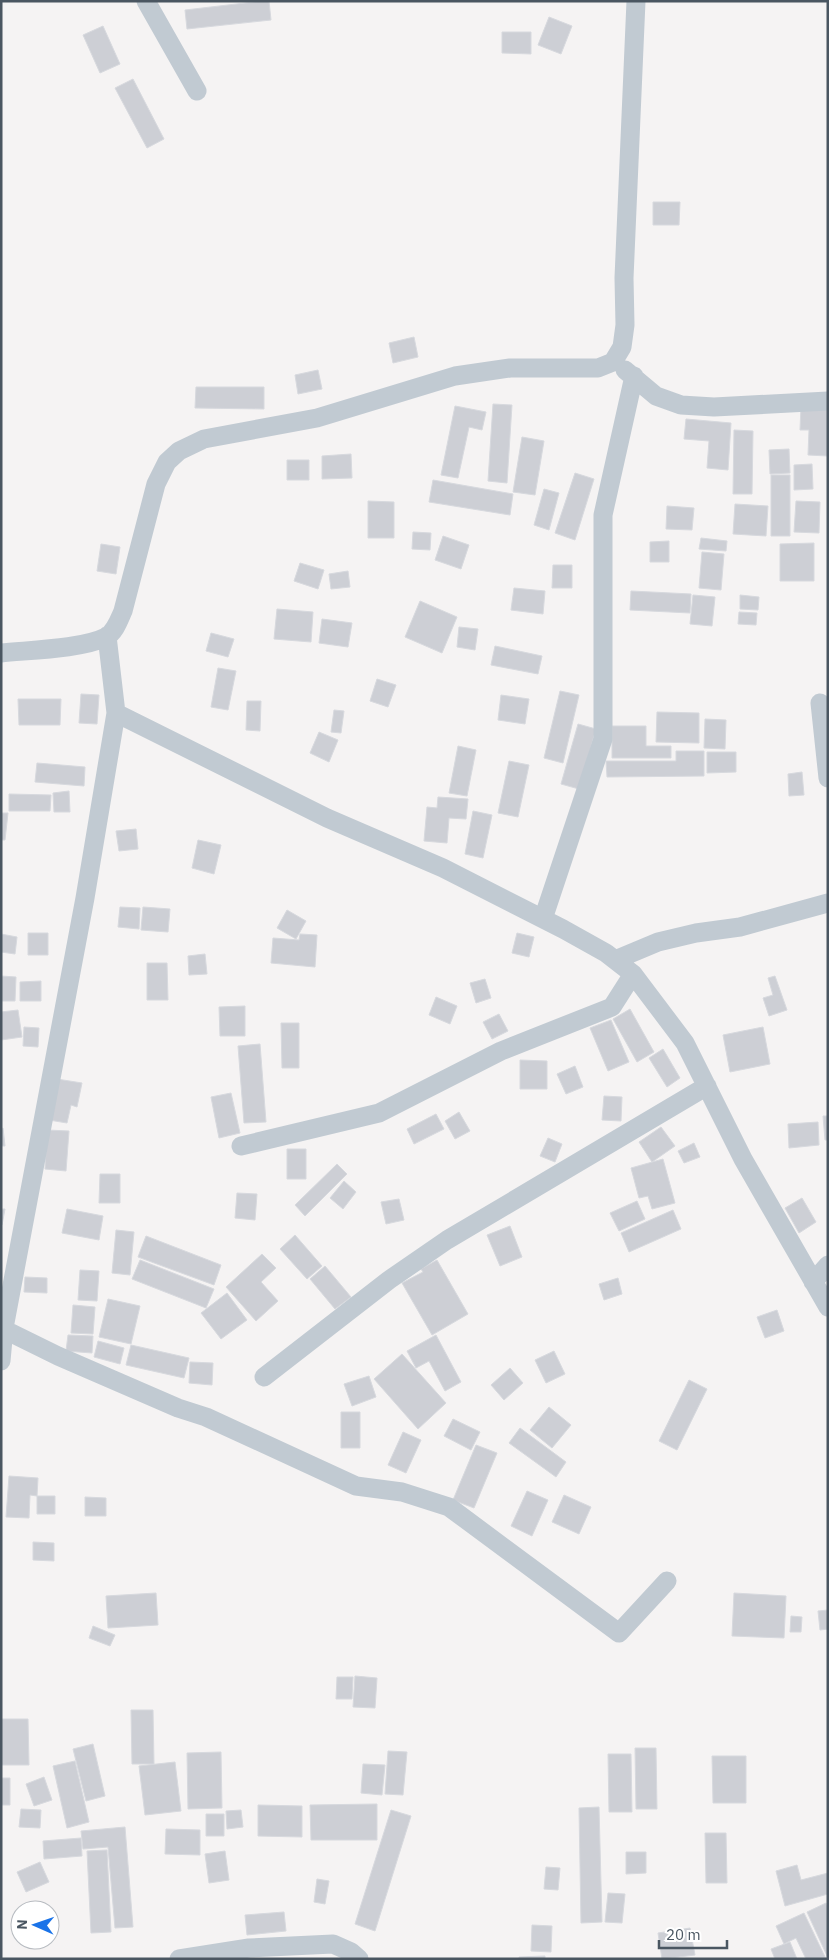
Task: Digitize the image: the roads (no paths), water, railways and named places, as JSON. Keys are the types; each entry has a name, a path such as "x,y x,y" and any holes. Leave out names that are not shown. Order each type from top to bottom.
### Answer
{"street":[{"path":"146,1 197,91"},
{"path":"1,653 78,645 107,636 115,628 123,611 156,484 167,462 179,451 204,439 317,418 455,376 510,368 598,368 613,362 622,347 625,325 624,278 636,1"},
{"path":"613,362 634,376 656,396 681,405 714,406 828,401"},
{"path":"543,919 603,739 603,515 634,376"},
{"path":"1,1361 3,1328 85,898 116,713 107,636"},
{"path":"820,703 828,778"},
{"path":"116,713 311,810 443,868 543,919 615,960 634,974 685,1043 743,1159 828,1307"},
{"path":"615,960 658,942 696,933 740,927 828,903"},
{"path":"241,1146 379,1113 501,1051 612,1007 634,974"},
{"path":"264,1377 389,1280 448,1240 707,1086"},
{"path":"813,1282 828,1265"},
{"path":"3,1328 58,1356 178,1408 206,1417 356,1486 402,1492 449,1507 619,1633 667,1581"},
{"path":"179,1959 249,1948 333,1944 352,1952 359,1959"}]}
